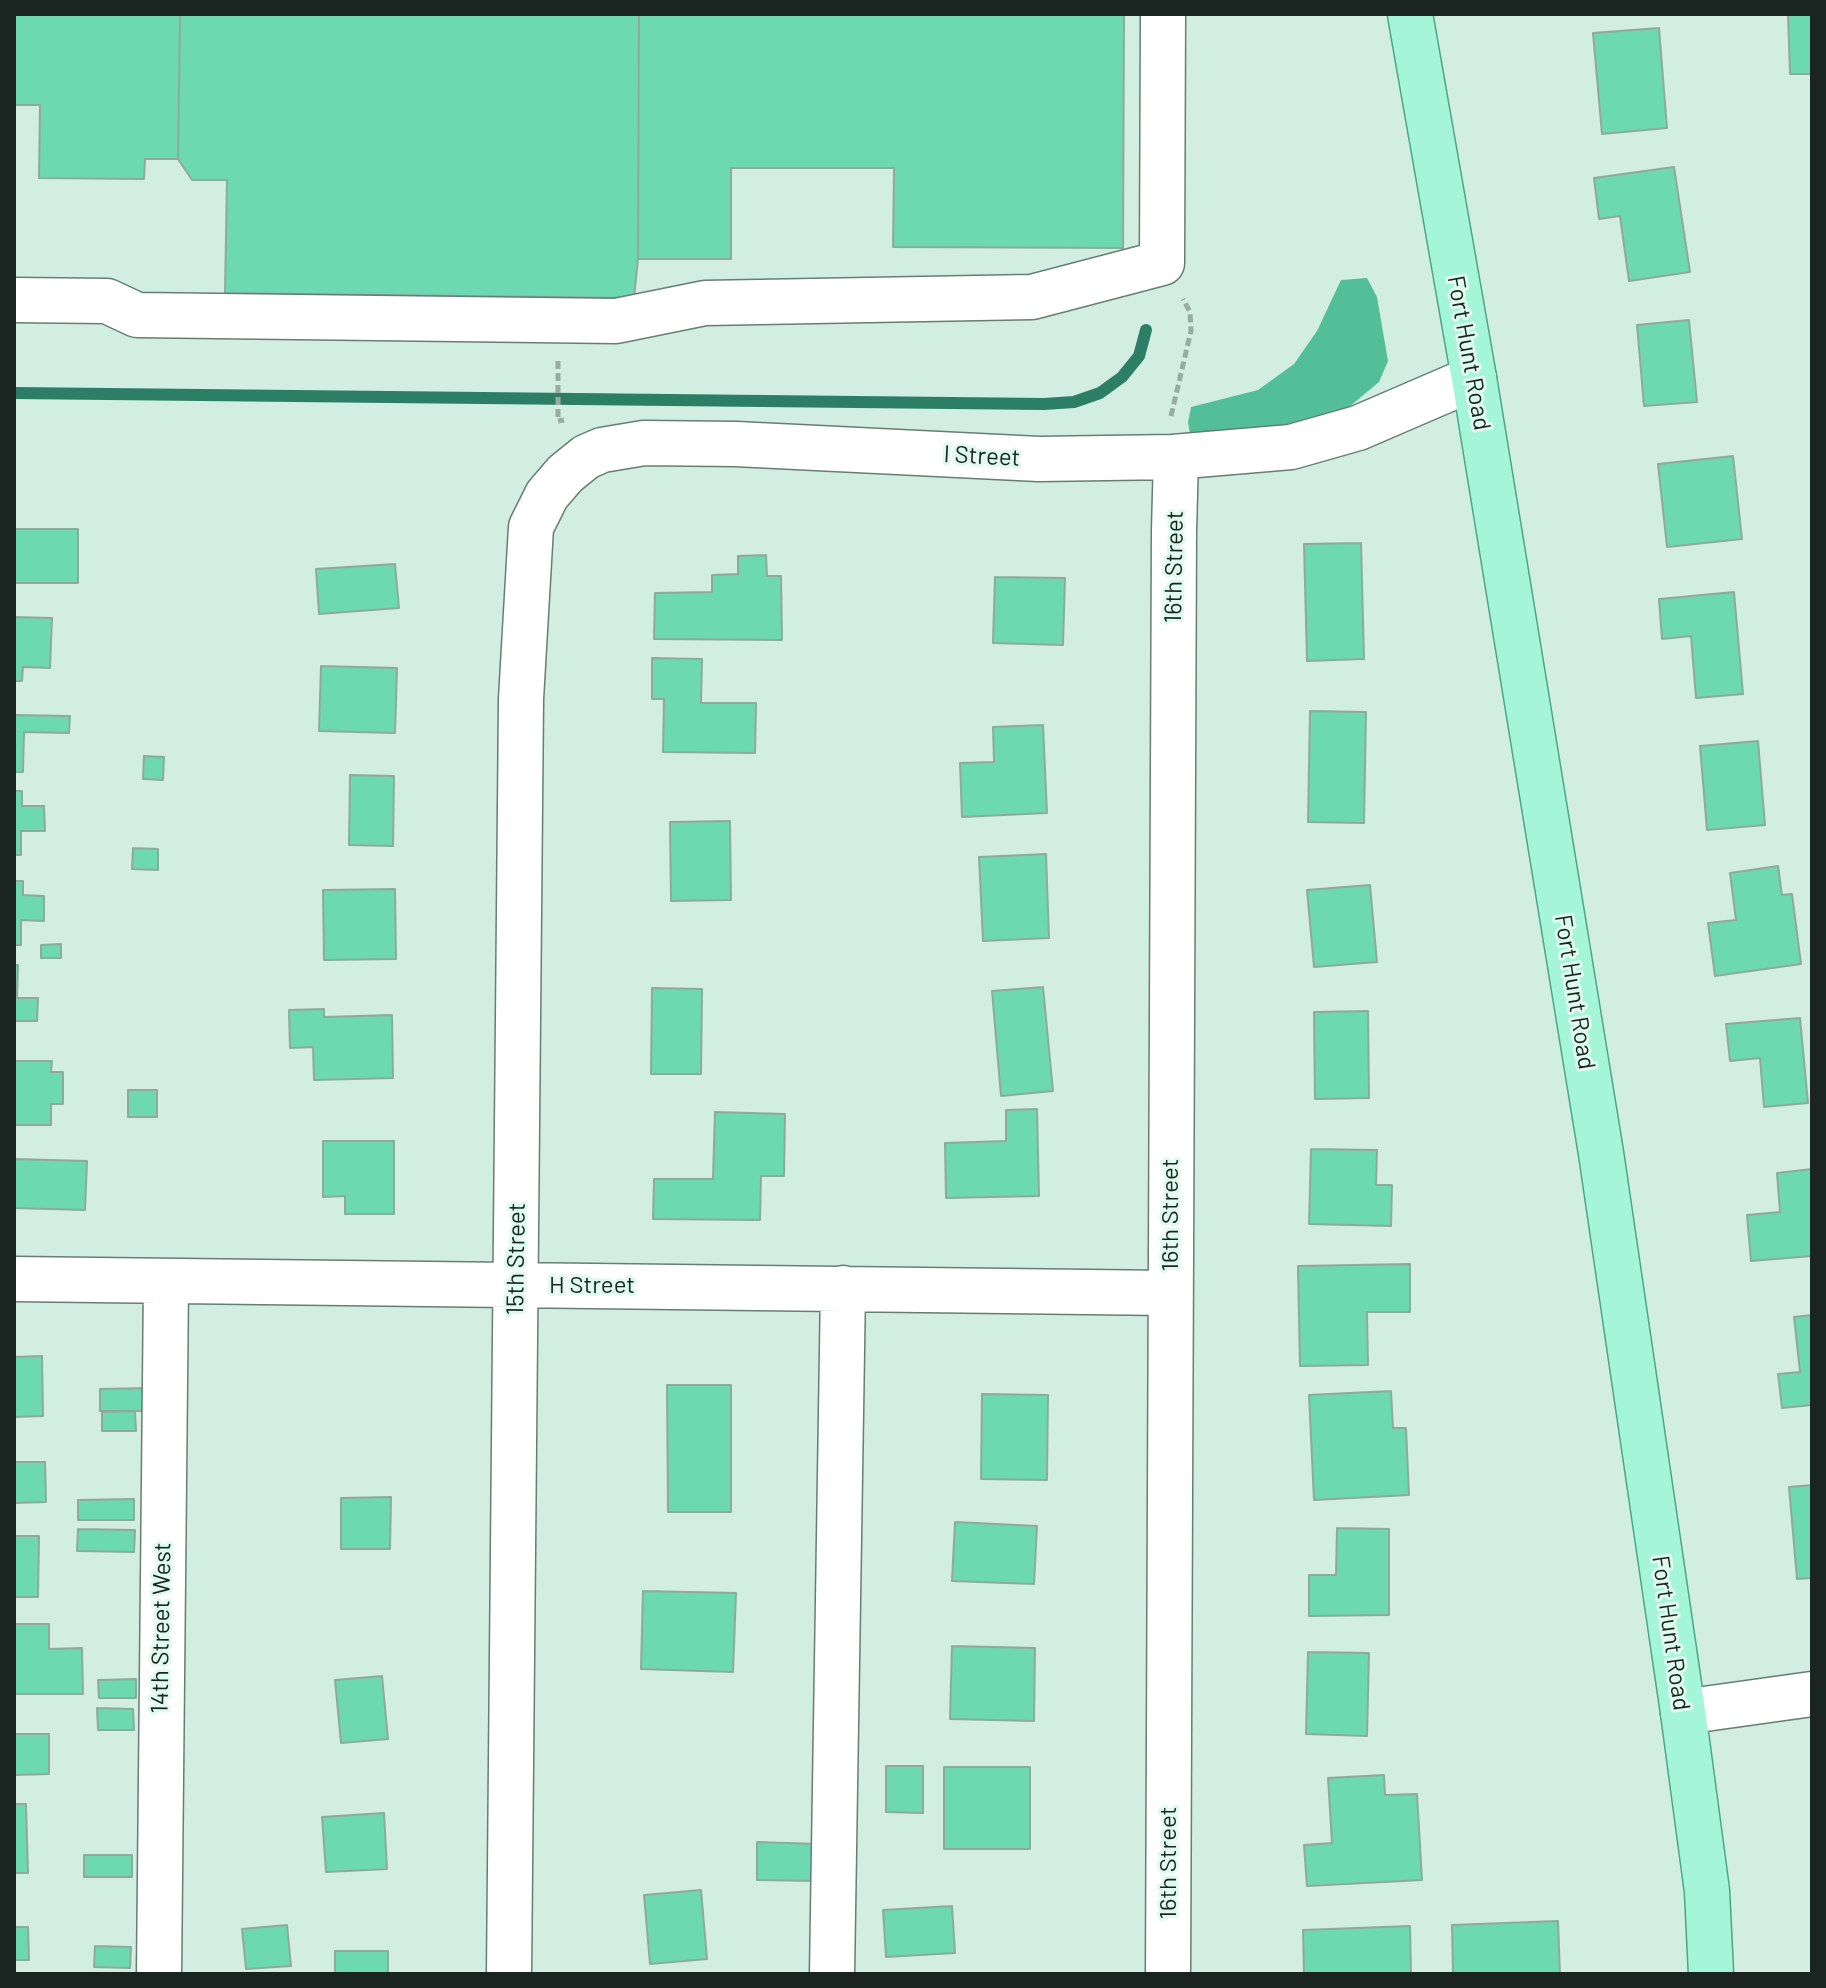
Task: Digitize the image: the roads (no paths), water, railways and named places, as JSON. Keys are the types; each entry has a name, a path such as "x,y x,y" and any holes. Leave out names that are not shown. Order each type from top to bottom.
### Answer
{"main road":[{"name":"Fort Hunt Road","path":"1410,14 1474,378 1601,1153 1707,1891 1711,1974"}],"street":[{"path":"14,300 107,301 137,315 616,321 705,303 1032,297 1162,263 1163,14"},
{"name":"I Street","path":"530,544 531,527 547,495 565,474 586,457 602,450 644,443 736,444 1039,459 1174,457 1291,447 1358,428 1474,378"},
{"name":"16th Street","path":"1168,1974 1174,457"},
{"name":"15th Street","path":"509,1974 521,699 530,544"},
{"name":"H Street","path":"14,1279 1170,1293"},
{"name":"14th Street West","path":"159,1974 166,1283"},
{"path":"832,1974 843,1288"},
{"path":"1683,1712 1812,1694"}],"waterway":[{"path":"14,393 1044,404 1074,402 1100,393 1122,377 1139,356 1146,330"}]}
